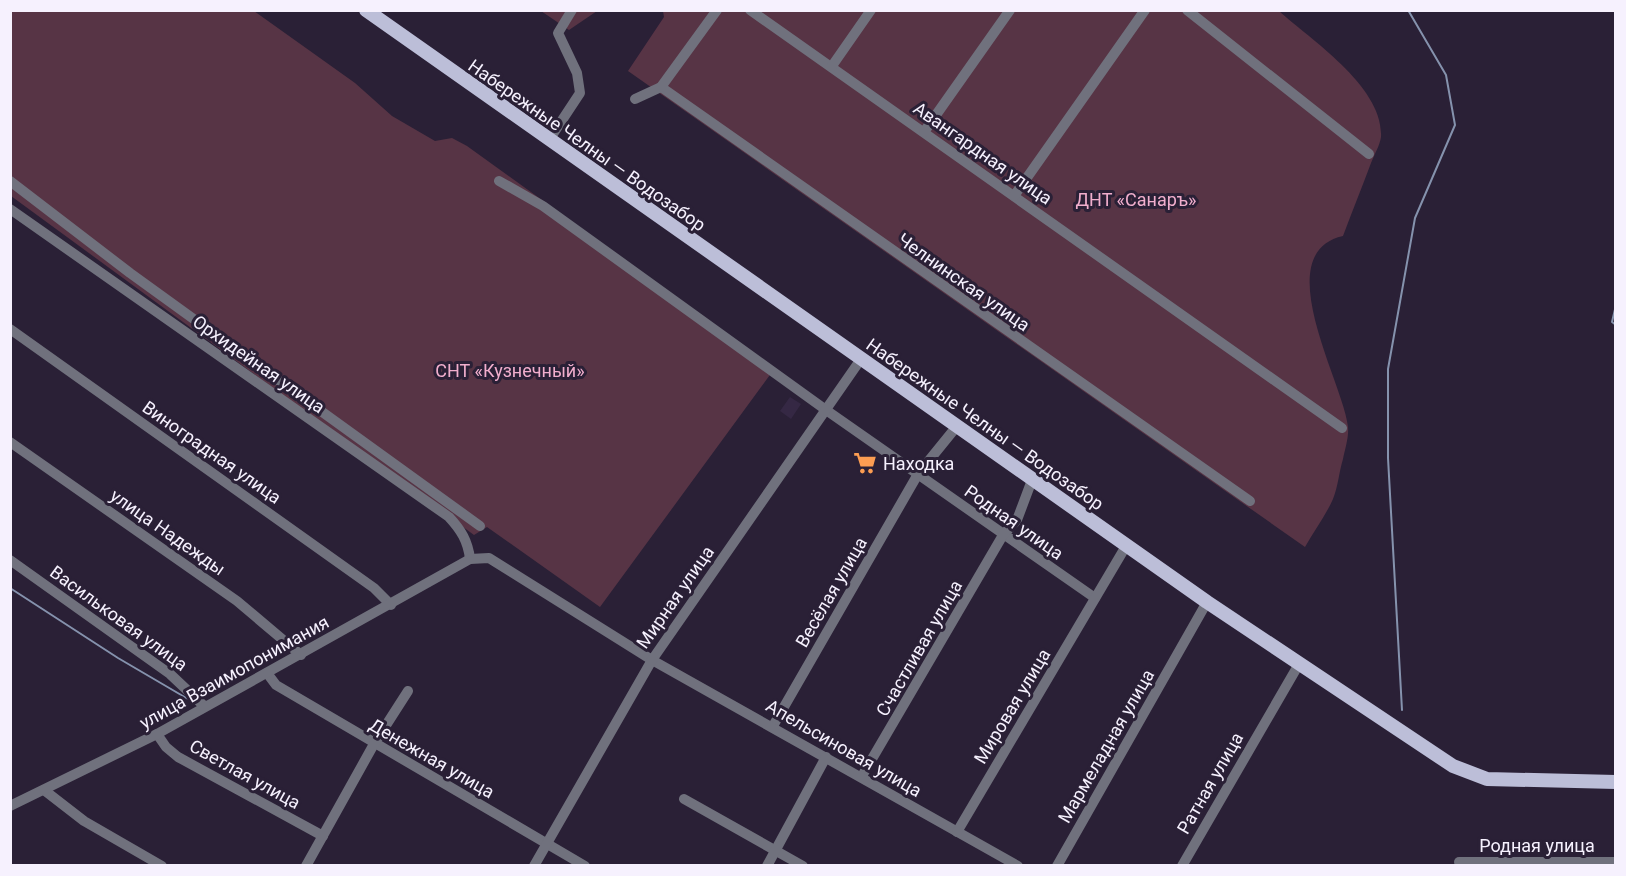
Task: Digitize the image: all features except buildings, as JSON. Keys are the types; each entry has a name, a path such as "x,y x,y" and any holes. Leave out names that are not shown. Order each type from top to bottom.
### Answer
{"main road":[{"name":"Набережные Челны — Водозабор","path":"366,10 1126,546 1453,766 1487,779 1616,782"}],"street":[{"path":"549,140 580,93 577,73 558,33 572,10"},
{"path":"635,99 661,87 717,10"},
{"name":"Авангардная улица","path":"750,10 1342,428"},
{"path":"832,66 871,10"},
{"path":"924,132 1010,10"},
{"path":"1014,196 1145,10"},
{"path":"1187,10 1369,154"},
{"name":"Челнинская улица","path":"661,87 1251,501"},
{"name":"Родная улица","path":"499,181 543,206 826,410 1095,598"},
{"path":"10,182 130,273 480,526"},
{"name":"Орхидейная улица","path":"10,209 449,517 463,534 468,545 470,559"},
{"name":"Виноградная улица","path":"10,329 374,588 391,605"},
{"name":"Мирная улица","path":"534,866 651,660 861,359"},
{"name":"Весёлая улица","path":"773,726 918,474 957,426"},
{"name":"улица Надежды","path":"10,442 237,601 301,655"},
{"name":"Счастливая улица","path":"862,776 1003,535 1017,520 1032,480"},
{"name":"Мировая улица","path":"957,832 1126,546"},
{"name":"Апельсиновая улица","path":"470,559 489,558 651,660 773,726 1018,866"},
{"name":"улица Взаимопонимания","path":"10,806 157,734 470,559"},
{"name":"Васильковая улица","path":"10,560 170,675 204,706"},
{"name":"Мармеладная улица","path":"1057,866 1207,602"},
{"name":"Ратная улица","path":"1182,866 1299,664"},
{"name":"Денежная улица","path":"267,673 276,685 585,866"},
{"path":"306,866 374,744 408,691"},
{"name":"Светлая улица","path":"157,734 166,747 178,757 322,836"},
{"path":"767,866 826,757"},
{"path":"44,790 84,821 162,866"},
{"path":"684,799 803,866"},
{"name":"Родная улица","path":"1459,862 1616,862"}],"shaded area":[{"path":"790,397 801,404 791,419 780,411"}],"green space":[{"name":"СНТ «Кузнечный»","path":"11,11 254,11 355,83 392,116 435,141 452,138 467,146 775,368 600,607 487,527 474,535 11,196"},
{"path":"541,11 597,11 569,30"},
{"name":"ДНТ «Санаръ»","path":"663,11 1279,11 1326,50 1343,66 1371,100 1379,118 1381,137 1343,236 1321,247 1311,267 1310,293 1316,322 1344,407 1348,431 1333,499 1305,547 628,71 664,17"}],"waterway":[{"path":"1402,710 1388,458 1388,369 1415,218 1455,125 1446,75 1408,10"},
{"path":"1616,305 1612,322 1616,325"},
{"path":"10,588 118,658 188,699"}],"place":[{"name":"Находка","path":"865,463"}]}
